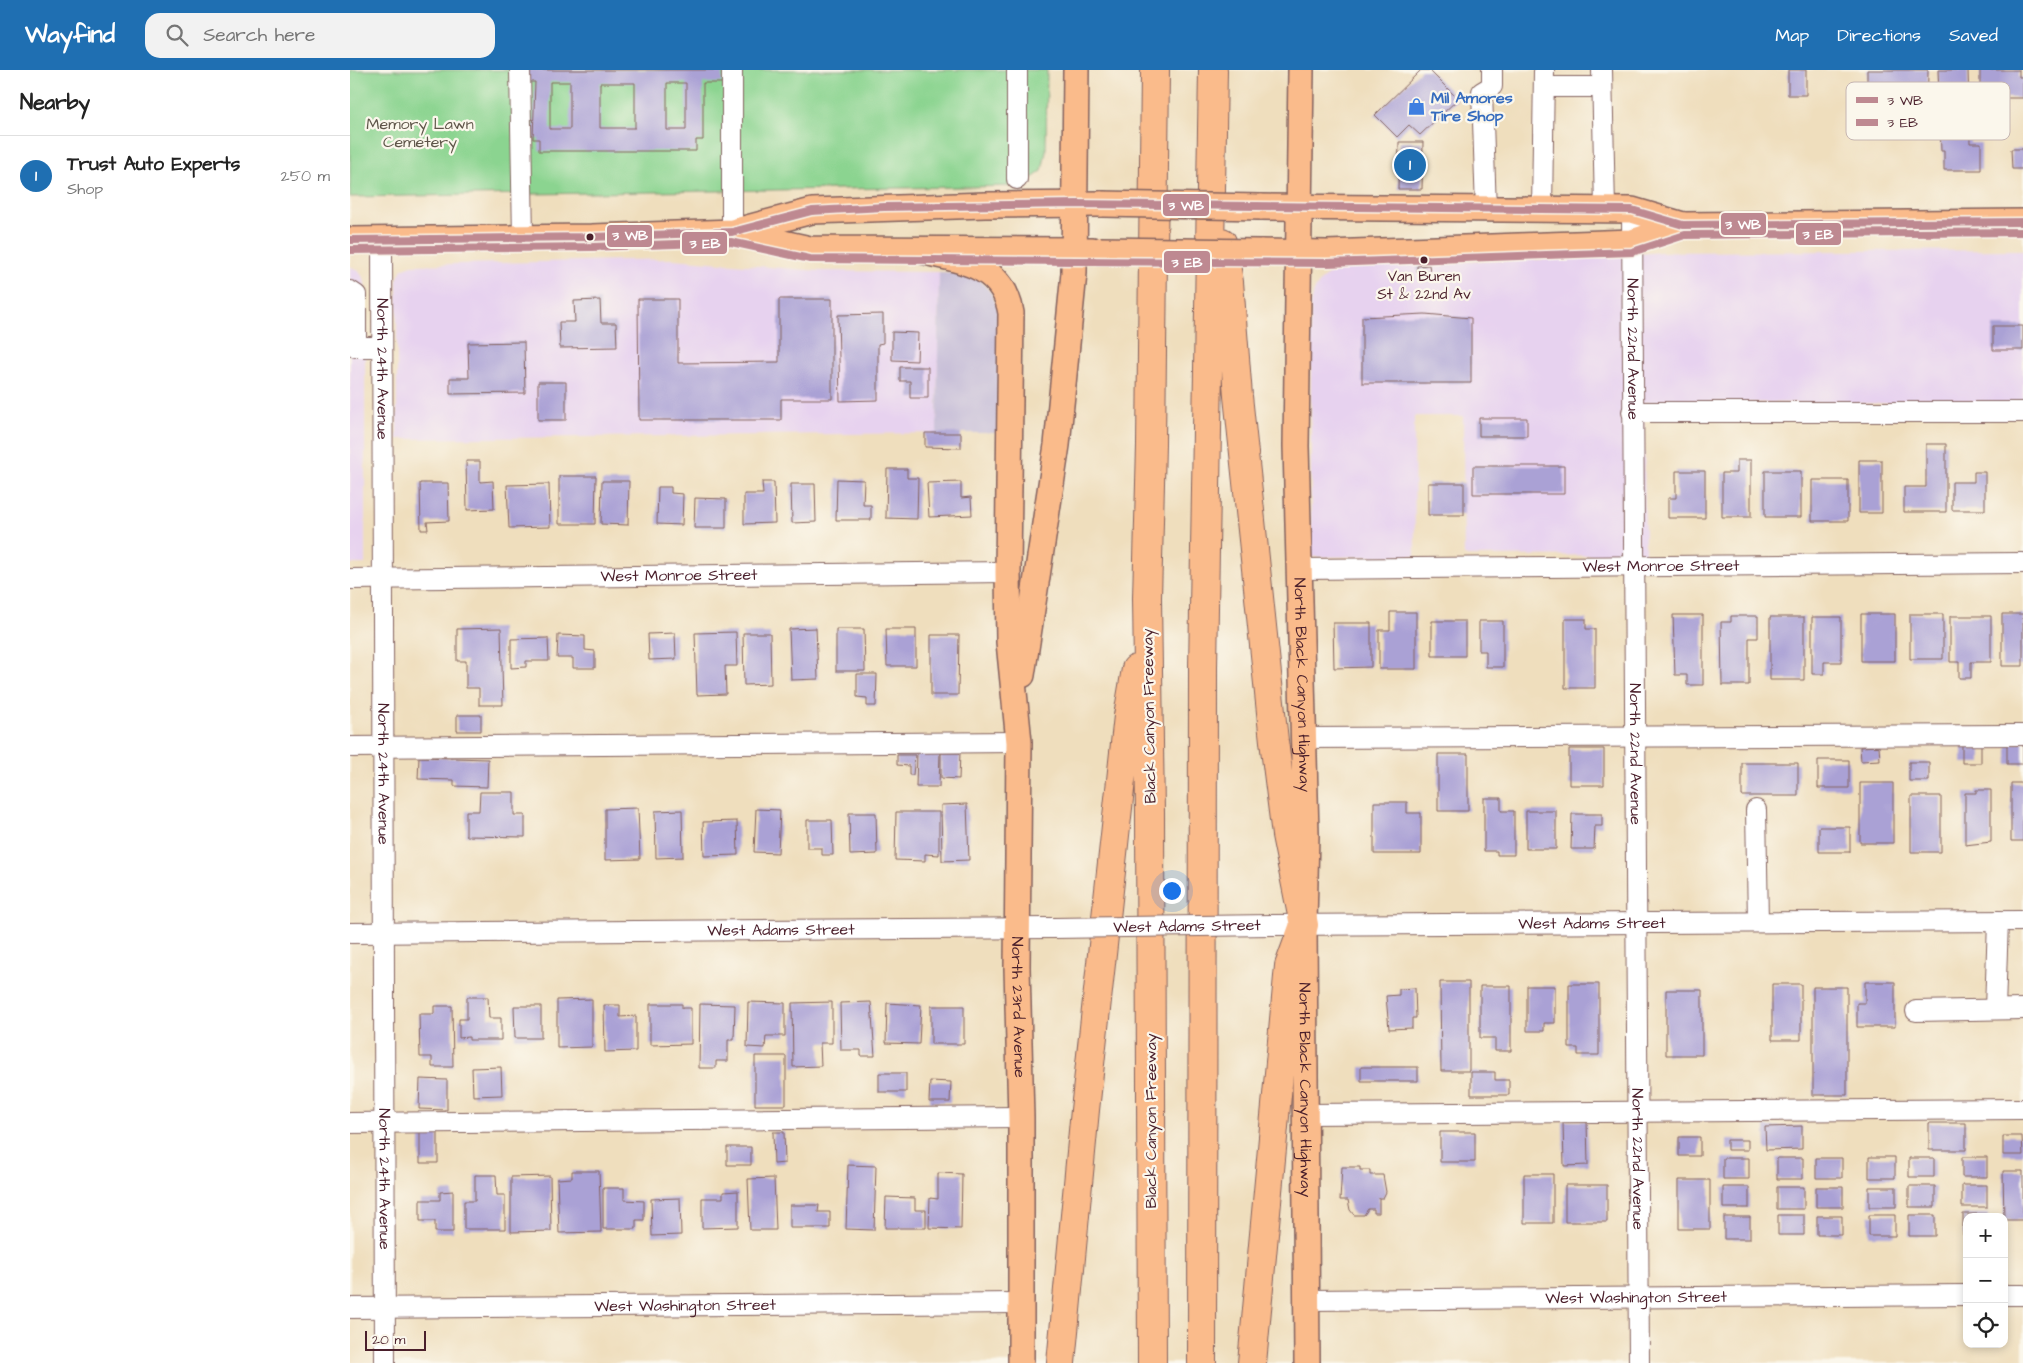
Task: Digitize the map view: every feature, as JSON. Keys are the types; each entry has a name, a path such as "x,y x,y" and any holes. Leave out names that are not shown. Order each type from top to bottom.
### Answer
{"highway":[{"name":"Black Canyon Freeway","path":"1152,1363 1150,813 1147,598 1151,445 1155,70"},
{"path":"1202,1363 1203,669 1213,70"},
{"path":"1211,175 1229,282 1238,396 1274,741 1286,835 1304,925 1289,966 1252,1363"},
{"path":"1060,1363 1084,1110 1128,716 1147,598"}],"main road":[{"path":"1017,710 1057,445 1075,250 1076,70"},
{"name":"North Black Canyon Highway","path":"1301,70 1297,252 1296,446 1302,738 1306,834 1304,925 1307,1363"},
{"path":"350,240 523,238 732,232 812,211 1076,204 1299,208 1632,210 1683,225 2023,222"},
{"path":"732,232 810,249 1297,252 1632,242 1683,225"},
{"path":"916,250 978,265 994,277 1009,301 1012,352 1008,432 1008,642 1017,710"},
{"name":"North 23rd Avenue","path":"1017,710 1019,742 1018,928 1021,1117 1019,1302 1021,1363"}],"street":[{"path":"520,70 523,238"},
{"path":"732,70 732,232"},
{"path":"1017,70 1017,179"},
{"path":"1486,210 1482,92 1492,86 1492,70"},
{"path":"1542,210 1544,79 1602,79 1605,210"},
{"name":"North 22nd Avenue","path":"1632,210 1639,1363"},
{"name":"North 24th Avenue","path":"382,240 385,1363"},
{"path":"382,347 356,347 353,293 383,295"},
{"path":"1632,412 2023,412"},
{"name":"West Monroe Street","path":"1300,569 2023,563"},
{"name":"West Monroe Street","path":"350,579 1008,572"},
{"path":"1302,738 2023,735"},
{"path":"350,747 1019,742"},
{"path":"1756,810 1758,922"},
{"path":"1995,1009 1998,921"},
{"name":"West Adams Street","path":"350,933 1636,922 2023,921"},
{"path":"1916,1011 2023,1009"},
{"path":"1306,1114 2023,1109"},
{"path":"350,1123 1021,1117"},
{"name":"West Washington Street","path":"1306,1300 1963,1295"},
{"path":"2008,1295 2023,1295"},
{"name":"West Washington Street","path":"350,1308 1019,1302"}],"shaded area":[{"path":"2023,250 2023,404 1644,402 1645,555 1464,556 1463,416 1414,416 1415,556 1311,557 1311,305 1314,291 1322,279 1337,269 1354,265 1596,258 1661,252"},
{"path":"673,259 819,271 939,272 937,433 397,439 397,280 402,269 412,265"},
{"path":"350,266 359,271 365,281 365,564 350,564"},
{"path":"939,272 965,273 978,278 991,293 998,309 1000,433 937,433"}],"green space":[{"name":"Memory Lawn Cemetery","path":"350,70 1047,70 1046,151 1042,171 1021,186 350,197"}],"building":[{"path":"526,70 722,70 722,83 703,83 703,140 696,140 696,151 539,151 539,139 533,139 535,82 526,82","holes":["550,82 570,82 570,129 550,129","600,83 635,83 635,128 600,128","667,83 686,83 686,130 667,130"]},
{"name":"Mil Amores Tire Shop","path":"1421,70 1429,70 1458,99 1420,135 1409,125 1397,137 1375,115"},
{"path":"1788,70 1806,70 1806,95 1788,95"},
{"path":"1867,70 1928,70 1928,82 1867,82"},
{"path":"1938,70 1968,70 1968,82 1938,82"},
{"path":"1980,70 2019,70 2019,77 2023,77 2023,98 2010,98 2010,82 1980,82"},
{"path":"1941,140 1970,140 1970,143 1981,143 1981,170 1944,170 1944,151 1941,151"},
{"path":"1399,142 1423,142 1422,189 1398,189"},
{"path":"2011,149 2023,149 2023,169 2012,169"},
{"path":"1429,265 1430,271 1417,271 1417,266"},
{"path":"638,299 678,299 678,363 779,362 779,299 832,299 832,399 781,399 781,420 639,420"},
{"path":"600,300 601,323 616,323 617,347 560,348 559,322 575,322 574,301"},
{"path":"883,314 883,343 878,344 878,400 840,401 838,315"},
{"path":"1425,314 1471,318 1471,383 1362,383 1362,317"},
{"path":"1993,326 2023,326 2023,350 1993,350"},
{"path":"892,332 918,333 917,361 892,360"},
{"path":"524,342 525,393 450,394 450,378 469,378 468,343"},
{"path":"900,367 928,367 928,398 910,398 910,381 900,381"},
{"path":"538,382 566,382 566,420 538,420"},
{"path":"1479,418 1527,418 1527,436 1479,436"},
{"path":"925,433 961,433 961,448 925,447"},
{"path":"1926,444 1946,444 1946,512 1904,512 1904,487 1926,487"},
{"path":"1737,460 1751,460 1751,517 1722,517 1722,473 1737,473"},
{"path":"1859,460 1882,460 1882,513 1859,513"},
{"path":"466,461 480,461 480,482 493,481 494,509 467,510"},
{"path":"1473,466 1564,466 1564,494 1473,494"},
{"path":"887,469 907,469 907,478 918,478 917,519 886,518"},
{"path":"1676,471 1705,471 1705,518 1668,518 1668,498 1676,498"},
{"path":"1765,471 1801,471 1801,517 1765,517"},
{"path":"1974,472 1985,472 1985,510 1952,510 1952,482 1974,482"},
{"path":"559,476 596,476 595,524 559,524"},
{"path":"837,479 864,480 863,505 871,505 871,520 836,520"},
{"path":"1812,480 1848,480 1848,521 1812,521"},
{"path":"602,481 629,481 628,525 601,524"},
{"path":"762,482 774,482 775,523 744,524 744,494 763,494"},
{"path":"961,482 961,498 971,497 972,515 929,517 927,483"},
{"path":"420,483 448,483 449,521 427,522 428,530 421,530"},
{"path":"1428,483 1464,483 1464,515 1428,515"},
{"path":"549,484 550,527 509,528 507,485"},
{"path":"791,484 815,484 816,522 792,523"},
{"path":"658,487 671,487 671,493 683,494 682,525 657,524"},
{"path":"695,498 726,499 726,528 694,528"},
{"path":"1390,612 1416,612 1416,669 1379,669 1379,630 1390,630"},
{"path":"1861,614 1895,614 1895,661 1861,661"},
{"path":"1910,614 1943,614 1943,659 1910,659"},
{"path":"2002,614 2023,614 2023,666 2002,666"},
{"path":"1673,615 1703,615 1703,685 1687,685 1687,675 1675,675"},
{"path":"1731,616 1758,616 1758,638 1749,638 1749,685 1722,685 1721,622 1731,622"},
{"path":"1950,616 1991,616 1991,662 1971,662 1971,678 1959,678 1959,662 1950,662"},
{"path":"1770,617 1804,617 1804,680 1770,680"},
{"path":"1812,617 1841,617 1841,662 1824,662 1824,674 1812,674"},
{"path":"1565,619 1586,619 1586,629 1595,629 1595,688 1565,688"},
{"path":"1432,621 1465,621 1465,656 1432,656"},
{"path":"1479,621 1503,621 1503,667 1486,667 1486,651 1479,651"},
{"path":"1333,623 1371,623 1371,667 1334,668"},
{"path":"501,628 503,705 479,705 479,688 466,688 466,661 457,661 457,629"},
{"path":"816,628 818,679 791,680 789,629"},
{"path":"836,629 864,629 865,671 836,671"},
{"path":"886,629 916,629 916,666 887,666"},
{"path":"736,632 737,666 725,666 726,694 697,695 695,633"},
{"path":"675,633 676,659 649,660 648,634"},
{"path":"743,633 770,633 771,684 744,685"},
{"path":"558,635 585,636 585,650 595,651 595,668 573,668 573,658 557,658"},
{"path":"931,635 959,635 958,695 931,695"},
{"path":"548,638 549,661 526,661 526,667 511,668 511,639"},
{"path":"857,674 877,674 876,706 867,706 867,698 857,697"},
{"path":"457,715 481,715 481,731 457,731"},
{"path":"2007,743 2023,743 2023,764 2007,764"},
{"path":"1962,744 1981,744 1981,763 1962,763"},
{"path":"1879,746 1880,760 1861,761 1860,747"},
{"path":"1569,749 1604,749 1604,785 1569,785"},
{"path":"917,752 940,752 939,787 916,787"},
{"path":"941,753 960,753 959,779 941,778"},
{"path":"1438,754 1468,754 1468,811 1438,811"},
{"path":"897,755 915,755 913,775 909,775 909,766 897,765"},
{"path":"419,757 488,759 487,787 454,786 454,780 418,779"},
{"path":"1818,760 1849,760 1849,788 1818,788"},
{"path":"1909,762 1929,762 1929,781 1909,781"},
{"path":"1742,763 1798,763 1798,796 1742,796"},
{"path":"1860,783 1893,783 1893,843 1860,843"},
{"path":"2011,783 2023,783 2023,841 2011,841"},
{"path":"1976,790 1991,790 1991,842 1965,845 1965,793 1976,793"},
{"path":"480,792 514,792 514,815 525,815 525,837 466,836 466,811 479,811"},
{"path":"1911,796 1941,796 1941,852 1911,852"},
{"path":"1484,798 1501,798 1501,811 1514,811 1514,855 1497,855 1497,851 1484,851"},
{"path":"1374,802 1407,802 1407,813 1421,813 1421,854 1374,854"},
{"path":"967,804 969,860 942,861 941,805"},
{"path":"638,808 640,859 605,860 605,809"},
{"path":"756,809 780,810 778,853 754,852"},
{"path":"682,810 683,857 656,858 655,811"},
{"path":"1526,811 1556,811 1556,849 1526,849"},
{"path":"896,812 939,812 939,855 925,854 925,861 895,860"},
{"path":"849,813 876,813 877,854 850,855"},
{"path":"1572,814 1602,814 1602,826 1595,826 1594,849 1571,849"},
{"path":"807,820 832,820 833,855 822,855 822,848 807,848"},
{"path":"737,821 738,855 704,856 703,822"},
{"path":"1819,827 1850,827 1850,852 1819,852"},
{"path":"1440,982 1469,982 1469,1071 1441,1071"},
{"path":"1865,982 1895,982 1895,1027 1857,1027 1857,1003 1865,1003"},
{"path":"1569,984 1599,984 1599,1055 1578,1055 1578,1048 1569,1048"},
{"path":"1772,984 1801,984 1801,1040 1772,1040"},
{"path":"1480,986 1511,986 1511,1051 1495,1051 1495,1038 1480,1038"},
{"path":"1527,986 1555,986 1555,1023 1544,1023 1544,1031 1527,1031"},
{"path":"1813,987 1847,987 1847,1095 1813,1095"},
{"path":"1415,988 1416,1018 1412,1018 1412,1028 1389,1029 1386,996 1399,995 1399,989"},
{"path":"1666,990 1702,990 1702,1055 1666,1055"},
{"path":"467,997 488,997 489,1018 501,1018 501,1040 469,1040 469,1037 459,1038 459,1019 467,1019"},
{"path":"592,999 592,1047 557,1048 557,1000"},
{"path":"748,1002 785,1003 785,1036 766,1036 765,1048 747,1047"},
{"path":"832,1002 832,1043 820,1043 821,1066 793,1067 792,1003"},
{"path":"871,1002 875,1056 861,1056 861,1050 841,1050 840,1003"},
{"path":"887,1003 921,1005 919,1044 886,1043"},
{"path":"650,1004 682,1004 682,1008 691,1008 691,1044 650,1045"},
{"path":"700,1004 735,1005 734,1040 728,1040 728,1061 716,1061 716,1068 699,1068"},
{"path":"604,1005 620,1005 620,1017 636,1016 636,1051 605,1052"},
{"path":"434,1006 452,1006 453,1067 432,1067 432,1057 420,1057 419,1014 434,1014"},
{"path":"514,1006 541,1006 541,1038 515,1038"},
{"path":"931,1006 964,1006 964,1044 931,1044"},
{"path":"755,1056 786,1056 786,1105 755,1105"},
{"path":"501,1067 502,1095 473,1096 472,1068"},
{"path":"1361,1067 1418,1067 1418,1081 1361,1081"},
{"path":"1471,1072 1495,1072 1495,1080 1509,1080 1509,1095 1471,1095"},
{"path":"879,1073 906,1073 906,1092 879,1092"},
{"path":"420,1079 447,1080 447,1110 419,1109"},
{"path":"930,1081 951,1082 950,1102 929,1102"},
{"path":"1563,1121 1587,1121 1588,1165 1564,1166"},
{"path":"1929,1123 1966,1123 1966,1150 1929,1150"},
{"path":"1802,1126 1802,1149 1766,1150 1765,1127"},
{"path":"420,1129 438,1129 438,1163 420,1163"},
{"path":"773,1132 784,1132 785,1163 774,1164"},
{"path":"1440,1132 1475,1132 1475,1162 1440,1162"},
{"path":"2003,1136 2022,1136 2023,1155 2003,1155"},
{"path":"1679,1137 1700,1137 1700,1156 1679,1156"},
{"path":"1727,1140 1748,1140 1748,1150 1727,1150"},
{"path":"727,1147 751,1147 751,1165 727,1165"},
{"path":"1869,1157 1895,1157 1895,1178 1869,1178"},
{"path":"1962,1157 1987,1157 1987,1177 1962,1177"},
{"path":"1723,1158 1749,1158 1749,1179 1723,1179"},
{"path":"1777,1158 1803,1158 1803,1179 1777,1179"},
{"path":"1816,1158 1842,1158 1842,1178 1816,1178"},
{"path":"1909,1158 1934,1158 1934,1177 1909,1177"},
{"path":"848,1165 876,1166 874,1230 846,1229"},
{"path":"1342,1167 1360,1167 1360,1170 1370,1170 1370,1175 1383,1175 1386,1192 1383,1198 1379,1198 1379,1213 1374,1213 1374,1209 1368,1209 1364,1215 1354,1215 1350,1210 1348,1200 1340,1200"},
{"path":"572,1171 599,1171 601,1232 559,1233 557,1179 572,1178"},
{"path":"2003,1171 2023,1171 2023,1220 2008,1220 2008,1213 2004,1213"},
{"path":"938,1173 962,1174 961,1229 929,1228 930,1198 938,1199"},
{"path":"1524,1174 1553,1174 1553,1223 1524,1223"},
{"path":"475,1175 496,1175 497,1195 505,1195 505,1229 464,1229 464,1201 475,1201"},
{"path":"550,1176 551,1231 511,1232 511,1177"},
{"path":"774,1178 776,1230 750,1230 748,1179"},
{"path":"1679,1180 1710,1180 1710,1229 1679,1229"},
{"path":"1565,1185 1607,1185 1607,1222 1565,1222"},
{"path":"1962,1185 1987,1185 1987,1207 1962,1207"},
{"path":"1909,1186 1935,1186 1935,1207 1909,1207"},
{"path":"1723,1187 1749,1187 1749,1208 1723,1208"},
{"path":"1777,1187 1804,1187 1804,1209 1777,1209"},
{"path":"1816,1187 1843,1187 1843,1207 1816,1207"},
{"path":"1869,1187 1896,1187 1896,1207 1869,1207"},
{"path":"603,1188 624,1188 624,1200 644,1201 644,1220 636,1220 636,1229 603,1229"},
{"path":"453,1191 453,1232 435,1232 435,1221 420,1221 420,1200 440,1200 440,1192"},
{"path":"738,1191 738,1227 702,1228 702,1198 723,1198 723,1192"},
{"path":"886,1197 915,1198 915,1210 926,1210 926,1228 885,1228"},
{"path":"680,1198 681,1235 652,1236 651,1199"},
{"path":"790,1205 819,1205 818,1212 830,1212 830,1228 790,1228"},
{"path":"1778,1215 1804,1215 1804,1235 1778,1235"},
{"path":"1869,1215 1895,1215 1895,1236 1869,1236"},
{"path":"1909,1215 1935,1215 1935,1236 1909,1236"},
{"path":"1817,1216 1842,1216 1842,1235 1817,1235"},
{"path":"1724,1217 1750,1217 1750,1239 1724,1239"}],"transit line":[{"path":"350,240 592,237 732,232 812,211 884,207 1076,204 1632,210 1683,225 2023,222"},
{"path":"350,250 592,247 731,242 810,259 1327,263 1632,252 1685,235 2023,232"}],"place":[{"name":"Mil Amores Tire Shop","path":"1417,107"},
{"name":"Trust Auto Experts","path":"1410,165"},
{"name":"Van Buren St & 22nd Av","path":"1424,260"}]}
